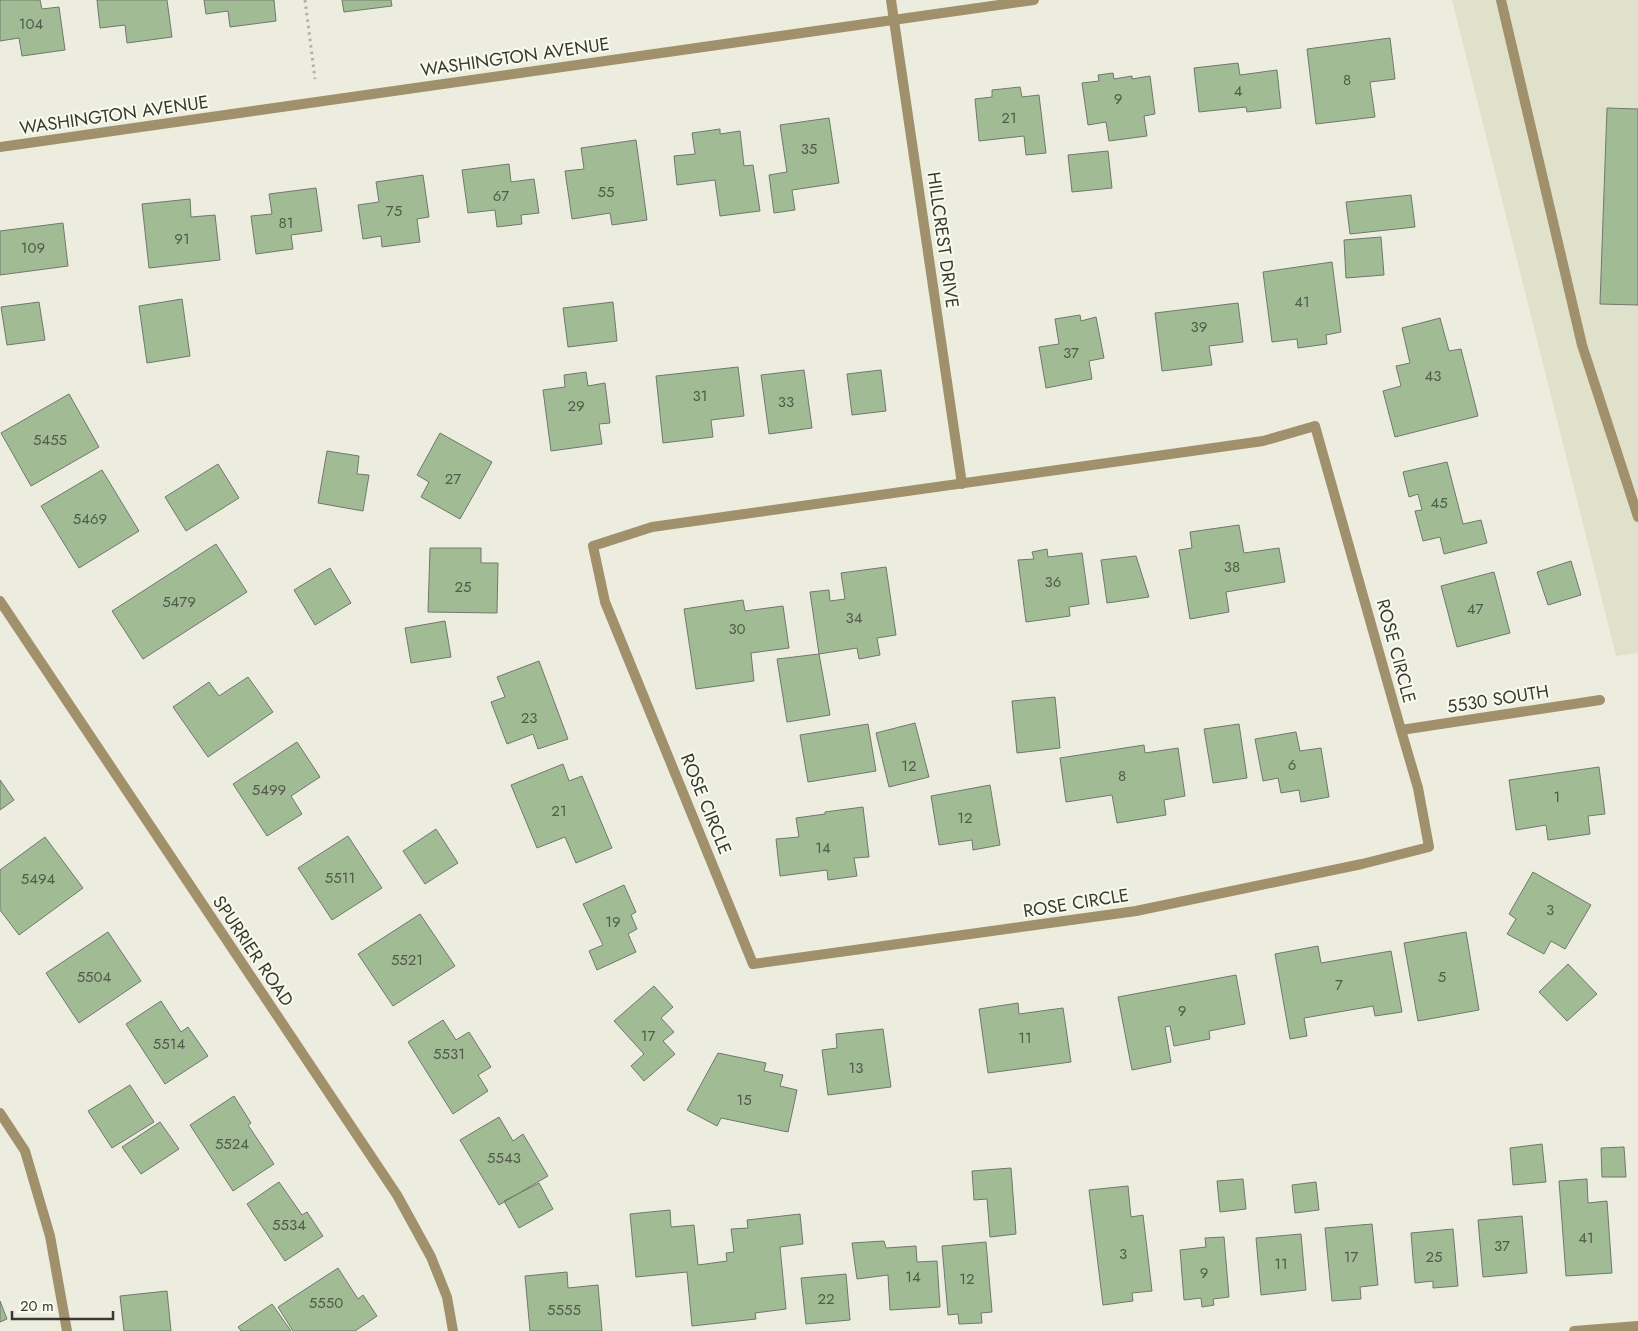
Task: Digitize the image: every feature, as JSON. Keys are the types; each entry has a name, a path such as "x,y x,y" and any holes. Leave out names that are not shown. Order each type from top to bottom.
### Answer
{"street":[{"name":"HILLCREST DRIVE","path":"891,0 962,484"},
{"name":"WASHINGTON AVENUE","path":"0,147 1034,0"},
{"path":"1501,0 1582,345 1638,517"},
{"name":"ROSE CIRCLE","path":"1315,426 1418,788 1429,847 1362,864 1136,911 753,964 605,602 593,546 652,527 962,484 1263,441 1315,426"},
{"name":"SPURRIER ROAD","path":"0,601 396,1195 431,1257 447,1297 453,1331"},
{"name":"5530 SOUTH","path":"1401,730 1600,700"},
{"path":"0,1113 25,1151 50,1236 67,1331"},
{"path":"1574,1331 1638,1326"}],"path":[{"path":"305,0 319,102"}],"shaded area":[{"path":"1452,0 1638,0 1638,653 1616,656"}],"building":[{"path":"0,0 40,0 42,9 59,7 65,50 22,56 19,38 0,41"},
{"path":"97,0 167,0 172,37 127,43 125,25 100,28"},
{"path":"204,0 274,0 276,21 230,27 228,11 206,14"},
{"path":"342,0 391,0 392,6 344,12"},
{"path":"1390,38 1395,79 1370,82 1375,117 1316,124 1307,49"},
{"path":"1238,63 1240,75 1277,70 1281,108 1247,112 1246,107 1199,112 1194,68"},
{"path":"1113,73 1114,79 1150,76 1155,114 1144,116 1147,136 1109,141 1106,122 1088,125 1082,83 1099,81 1098,75"},
{"path":"1020,87 1022,97 1039,95 1046,153 1026,155 1024,136 979,141 975,99 992,97 992,90"},
{"path":"1607,108 1638,109 1638,305 1600,304"},
{"path":"829,118 839,183 792,190 795,210 774,213 769,175 787,172 780,125"},
{"path":"720,129 720,134 740,131 744,166 753,165 760,211 720,216 715,180 677,185 674,156 695,154 692,133"},
{"path":"636,140 647,220 612,225 610,213 572,219 565,171 584,169 581,148"},
{"path":"1108,151 1112,188 1072,192 1068,155"},
{"path":"509,164 511,182 534,179 539,213 521,215 522,224 497,227 495,210 468,213 462,170"},
{"path":"423,175 429,217 417,219 420,242 382,247 381,236 363,239 358,205 379,202 376,182"},
{"path":"316,188 322,231 291,235 293,249 256,254 251,216 272,214 269,194"},
{"path":"1411,195 1415,227 1350,234 1346,202"},
{"path":"190,199 191,217 215,215 220,260 149,268 142,204"},
{"path":"63,223 68,266 0,275 0,231"},
{"path":"1381,237 1384,275 1346,278 1344,240"},
{"path":"1332,262 1341,332 1326,335 1327,344 1298,348 1297,339 1272,342 1263,272"},
{"path":"182,299 190,356 147,363 139,306"},
{"path":"39,302 45,340 7,345 1,307"},
{"path":"613,302 617,341 568,347 563,308"},
{"path":"1238,303 1243,342 1209,346 1212,365 1162,371 1155,313"},
{"path":"1080,315 1081,321 1096,317 1104,358 1089,361 1092,379 1046,388 1039,347 1059,344 1055,319"},
{"path":"1440,318 1449,351 1461,349 1478,416 1395,437 1383,391 1401,386 1396,366 1410,363 1402,328"},
{"path":"738,367 744,416 711,420 713,437 663,443 656,376"},
{"path":"804,370 812,428 769,434 761,375"},
{"path":"881,370 886,411 852,415 847,374"},
{"path":"586,372 588,386 605,383 610,423 599,424 602,444 551,451 543,390 565,387 564,375"},
{"path":"69,394 99,447 31,486 1,433"},
{"path":"440,433 492,462 460,519 421,497 429,482 417,475"},
{"path":"327,451 359,456 357,474 369,475 363,511 318,503"},
{"path":"1447,462 1463,524 1481,520 1487,543 1444,554 1440,537 1423,541 1415,511 1422,510 1418,494 1409,497 1403,472"},
{"path":"218,464 239,498 186,531 165,497"},
{"path":"102,470 139,531 79,568 41,506"},
{"path":"1239,525 1244,553 1279,548 1285,582 1226,592 1229,612 1190,619 1179,550 1192,548 1190,532"},
{"path":"216,544 247,592 143,659 112,611"},
{"path":"430,548 481,548 481,563 498,563 497,613 428,612"},
{"path":"1047,549 1048,557 1082,553 1089,604 1069,607 1070,616 1026,622 1018,560 1034,559 1032,552"},
{"path":"1136,556 1149,597 1107,603 1101,560"},
{"path":"1571,561 1581,595 1548,605 1537,572"},
{"path":"886,567 896,635 877,638 880,655 859,659 857,648 819,654 810,592 829,590 830,601 845,599 841,573"},
{"path":"330,568 351,603 315,625 294,590"},
{"path":"1494,572 1510,633 1457,647 1441,586"},
{"path":"743,600 745,611 783,606 789,648 751,653 754,681 696,689 684,609"},
{"path":"445,621 451,657 411,663 405,628"},
{"path":"819,654 830,715 787,722 777,659"},
{"path":"539,661 568,739 538,749 533,734 507,744 491,702 505,697 497,677"},
{"path":"248,677 273,712 208,757 173,707 209,682 219,696"},
{"path":"1055,697 1060,748 1017,753 1012,701"},
{"path":"915,723 929,777 889,787 876,733"},
{"path":"868,724 876,771 808,782 800,735"},
{"path":"1239,724 1247,778 1213,783 1204,729"},
{"path":"1296,732 1300,751 1321,748 1329,797 1301,802 1299,790 1281,793 1278,778 1263,781 1255,739"},
{"path":"297,742 320,777 291,796 302,814 267,836 233,784"},
{"path":"1144,745 1145,753 1178,748 1185,796 1164,800 1166,815 1117,823 1112,795 1066,802 1060,758"},
{"path":"563,764 569,781 582,776 612,848 576,863 565,837 537,848 511,785"},
{"path":"1599,767 1605,814 1588,816 1590,834 1548,840 1546,825 1516,830 1509,780"},
{"path":"0,780 14,800 0,810"},
{"path":"990,785 1000,845 973,850 972,840 939,845 931,796"},
{"path":"863,807 869,857 854,858 857,876 828,880 827,870 780,876 776,839 799,837 796,818"},
{"path":"436,829 458,863 425,884 403,851"},
{"path":"348,836 382,888 332,920 298,868"},
{"path":"45,837 83,888 19,935 0,910 0,870"},
{"path":"1533,872 1591,905 1565,949 1551,941 1544,954 1507,934 1516,919 1509,914"},
{"path":"624,885 636,912 631,915 637,929 628,934 636,952 597,970 589,951 603,945 583,904"},
{"path":"420,914 455,966 393,1006 358,954"},
{"path":"108,932 141,981 79,1023 46,973"},
{"path":"1466,932 1479,1010 1418,1021 1404,943"},
{"path":"1318,946 1321,963 1391,951 1402,1012 1375,1016 1373,1006 1304,1018 1307,1036 1290,1039 1275,954"},
{"path":"1568,964 1597,994 1567,1021 1539,992"},
{"path":"1236,975 1245,1024 1209,1031 1210,1039 1174,1046 1170,1026 1165,1027 1171,1062 1132,1070 1118,997"},
{"path":"654,986 673,1007 661,1018 674,1032 663,1041 675,1054 644,1081 631,1066 644,1054 614,1021"},
{"path":"161,1001 181,1032 188,1027 208,1056 165,1084 126,1024"},
{"path":"1018,1003 1019,1014 1063,1008 1071,1062 988,1073 979,1009"},
{"path":"443,1020 456,1040 469,1032 491,1067 478,1075 488,1091 453,1114 408,1042"},
{"path":"883,1029 891,1087 828,1095 822,1050 837,1048 836,1034"},
{"path":"718,1053 766,1063 764,1071 783,1075 780,1086 797,1090 788,1132 721,1118 717,1126 687,1110"},
{"path":"130,1085 154,1122 112,1148 88,1111"},
{"path":"234,1096 251,1123 248,1125 274,1164 233,1191 190,1125"},
{"path":"499,1117 513,1141 523,1134 548,1176 499,1205 460,1140"},
{"path":"160,1122 179,1149 141,1174 122,1147"},
{"path":"1542,1144 1546,1182 1513,1185 1510,1148"},
{"path":"1624,1147 1626,1177 1602,1177 1601,1148"},
{"path":"1011,1168 1016,1234 990,1237 987,1199 974,1200 972,1171"},
{"path":"1243,1179 1246,1209 1220,1212 1217,1181"},
{"path":"1587,1179 1588,1203 1607,1201 1612,1273 1566,1276 1559,1181"},
{"path":"279,1182 302,1215 307,1212 323,1236 285,1261 247,1204"},
{"path":"1316,1182 1319,1210 1295,1213 1292,1185"},
{"path":"539,1183 553,1209 519,1228 504,1201"},
{"path":"1128,1186 1131,1217 1143,1215 1152,1291 1132,1293 1133,1301 1103,1305 1089,1190"},
{"path":"670,1210 671,1227 694,1225 698,1265 727,1261 726,1253 734,1252 731,1229 748,1228 747,1220 800,1214 803,1244 780,1247 786,1309 755,1313 756,1319 692,1326 687,1272 636,1277 630,1214"},
{"path":"1522,1216 1527,1273 1483,1277 1478,1220"},
{"path":"1372,1224 1378,1285 1360,1287 1361,1299 1332,1301 1325,1228"},
{"path":"1453,1229 1458,1286 1433,1288 1433,1281 1415,1283 1411,1233"},
{"path":"1301,1234 1306,1290 1261,1295 1256,1238"},
{"path":"1224,1237 1229,1297 1213,1299 1214,1305 1202,1307 1201,1298 1184,1300 1180,1250 1206,1247 1205,1238"},
{"path":"884,1241 886,1248 916,1246 917,1262 937,1261 940,1307 890,1310 888,1275 857,1279 852,1243"},
{"path":"986,1242 992,1312 981,1313 982,1323 959,1324 958,1314 948,1315 942,1246"},
{"path":"338,1268 358,1299 363,1295 377,1316 355,1331 293,1331 278,1307"},
{"path":"567,1272 568,1288 598,1285 602,1331 530,1331 525,1276"},
{"path":"846,1274 850,1320 806,1324 801,1278"},
{"path":"167,1291 171,1331 124,1331 120,1296"},
{"path":"0,1301 7,1319 0,1322"},
{"path":"272,1304 291,1331 241,1331 238,1327"}]}
